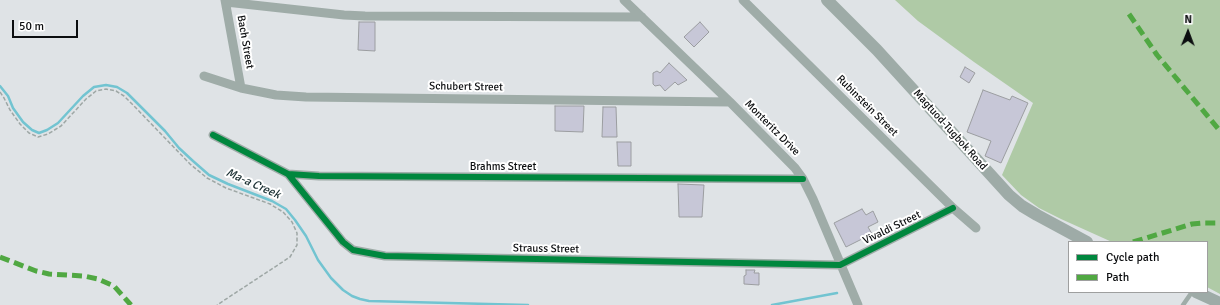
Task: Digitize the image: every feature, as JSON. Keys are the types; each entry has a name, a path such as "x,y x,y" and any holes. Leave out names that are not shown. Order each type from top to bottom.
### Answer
{"main road":[{"name":"Magtuod-Tugbok Road","path":"826,0 877,50 1009,195 1022,206 1085,241"},
{"path":"1198,293 1220,303"}],"street":[{"name":"Monteritz Drive","path":"624,0 730,102 795,168 803,179 813,200 858,305"},
{"name":"Rubinstein Street","path":"743,0 953,208 976,228"},
{"path":"225,1 365,16 642,17"},
{"name":"Bach Street","path":"225,1 241,88"},
{"name":"Schubert Street","path":"204,76 241,88 276,95 306,98 730,102"},
{"name":"Brahms Street","path":"213,135 288,174 327,176 803,179"},
{"name":"Strauss Street","path":"288,174 343,242 353,250 385,256 840,265"},
{"name":"Vivaldi Street","path":"840,265 953,208"}],"lane":[{"path":"1183,305 1191,293"}],"path":[{"path":"0,92 20,124 29,133 38,137 48,134 61,126 86,99 96,91 106,89 116,91 124,96 190,164 207,178 226,188 270,204 283,212 292,222 297,233 297,245 290,257 217,305"}],"green space":[{"path":"895,0 1220,0 1220,294 1208,288 1208,241 1110,241 1039,208 1021,195 1002,175 1033,103 918,21"}],"building":[{"path":"359,22 375,22 375,51 358,50"},
{"path":"700,22 709,32 694,47 684,37"},
{"path":"669,63 687,80 678,85 675,82 665,91 660,85 655,86 653,84 653,73 657,71 660,73"},
{"path":"965,67 975,73 969,83 960,77"},
{"path":"983,90 1010,100 1012,96 1028,103 1001,163 985,156 991,141 967,132"},
{"path":"555,106 584,106 583,132 555,131"},
{"path":"603,107 616,107 617,137 602,137"},
{"path":"617,142 631,142 631,166 618,166"},
{"path":"678,184 704,185 702,217 679,217"},
{"path":"862,209 866,215 873,211 878,222 868,227 872,234 846,247 834,223"},
{"path":"746,270 755,270 754,273 759,273 759,285 744,284"}],"waterway":[{"name":"Ma-a Creek","path":"0,86 8,96 13,108 23,122 32,130 39,133 58,123 83,96 94,87 106,85 117,87 127,93 165,131 179,148 209,175 272,201 286,209 306,236 318,260 331,278 343,290 352,296 369,301 528,305"},
{"name":"Ma-a Creek","path":"772,305 837,293"}],"marked path":[{"path":"1129,14 1157,55 1220,131"},
{"path":"1136,241 1192,224 1220,223"},
{"path":"0,257 36,271 49,274 84,276 98,279 114,286 131,305"}],"cycle path":[{"path":"213,135 288,174 319,176 803,179"},
{"path":"288,174 343,242 353,250 385,256 840,265 953,208"}]}
